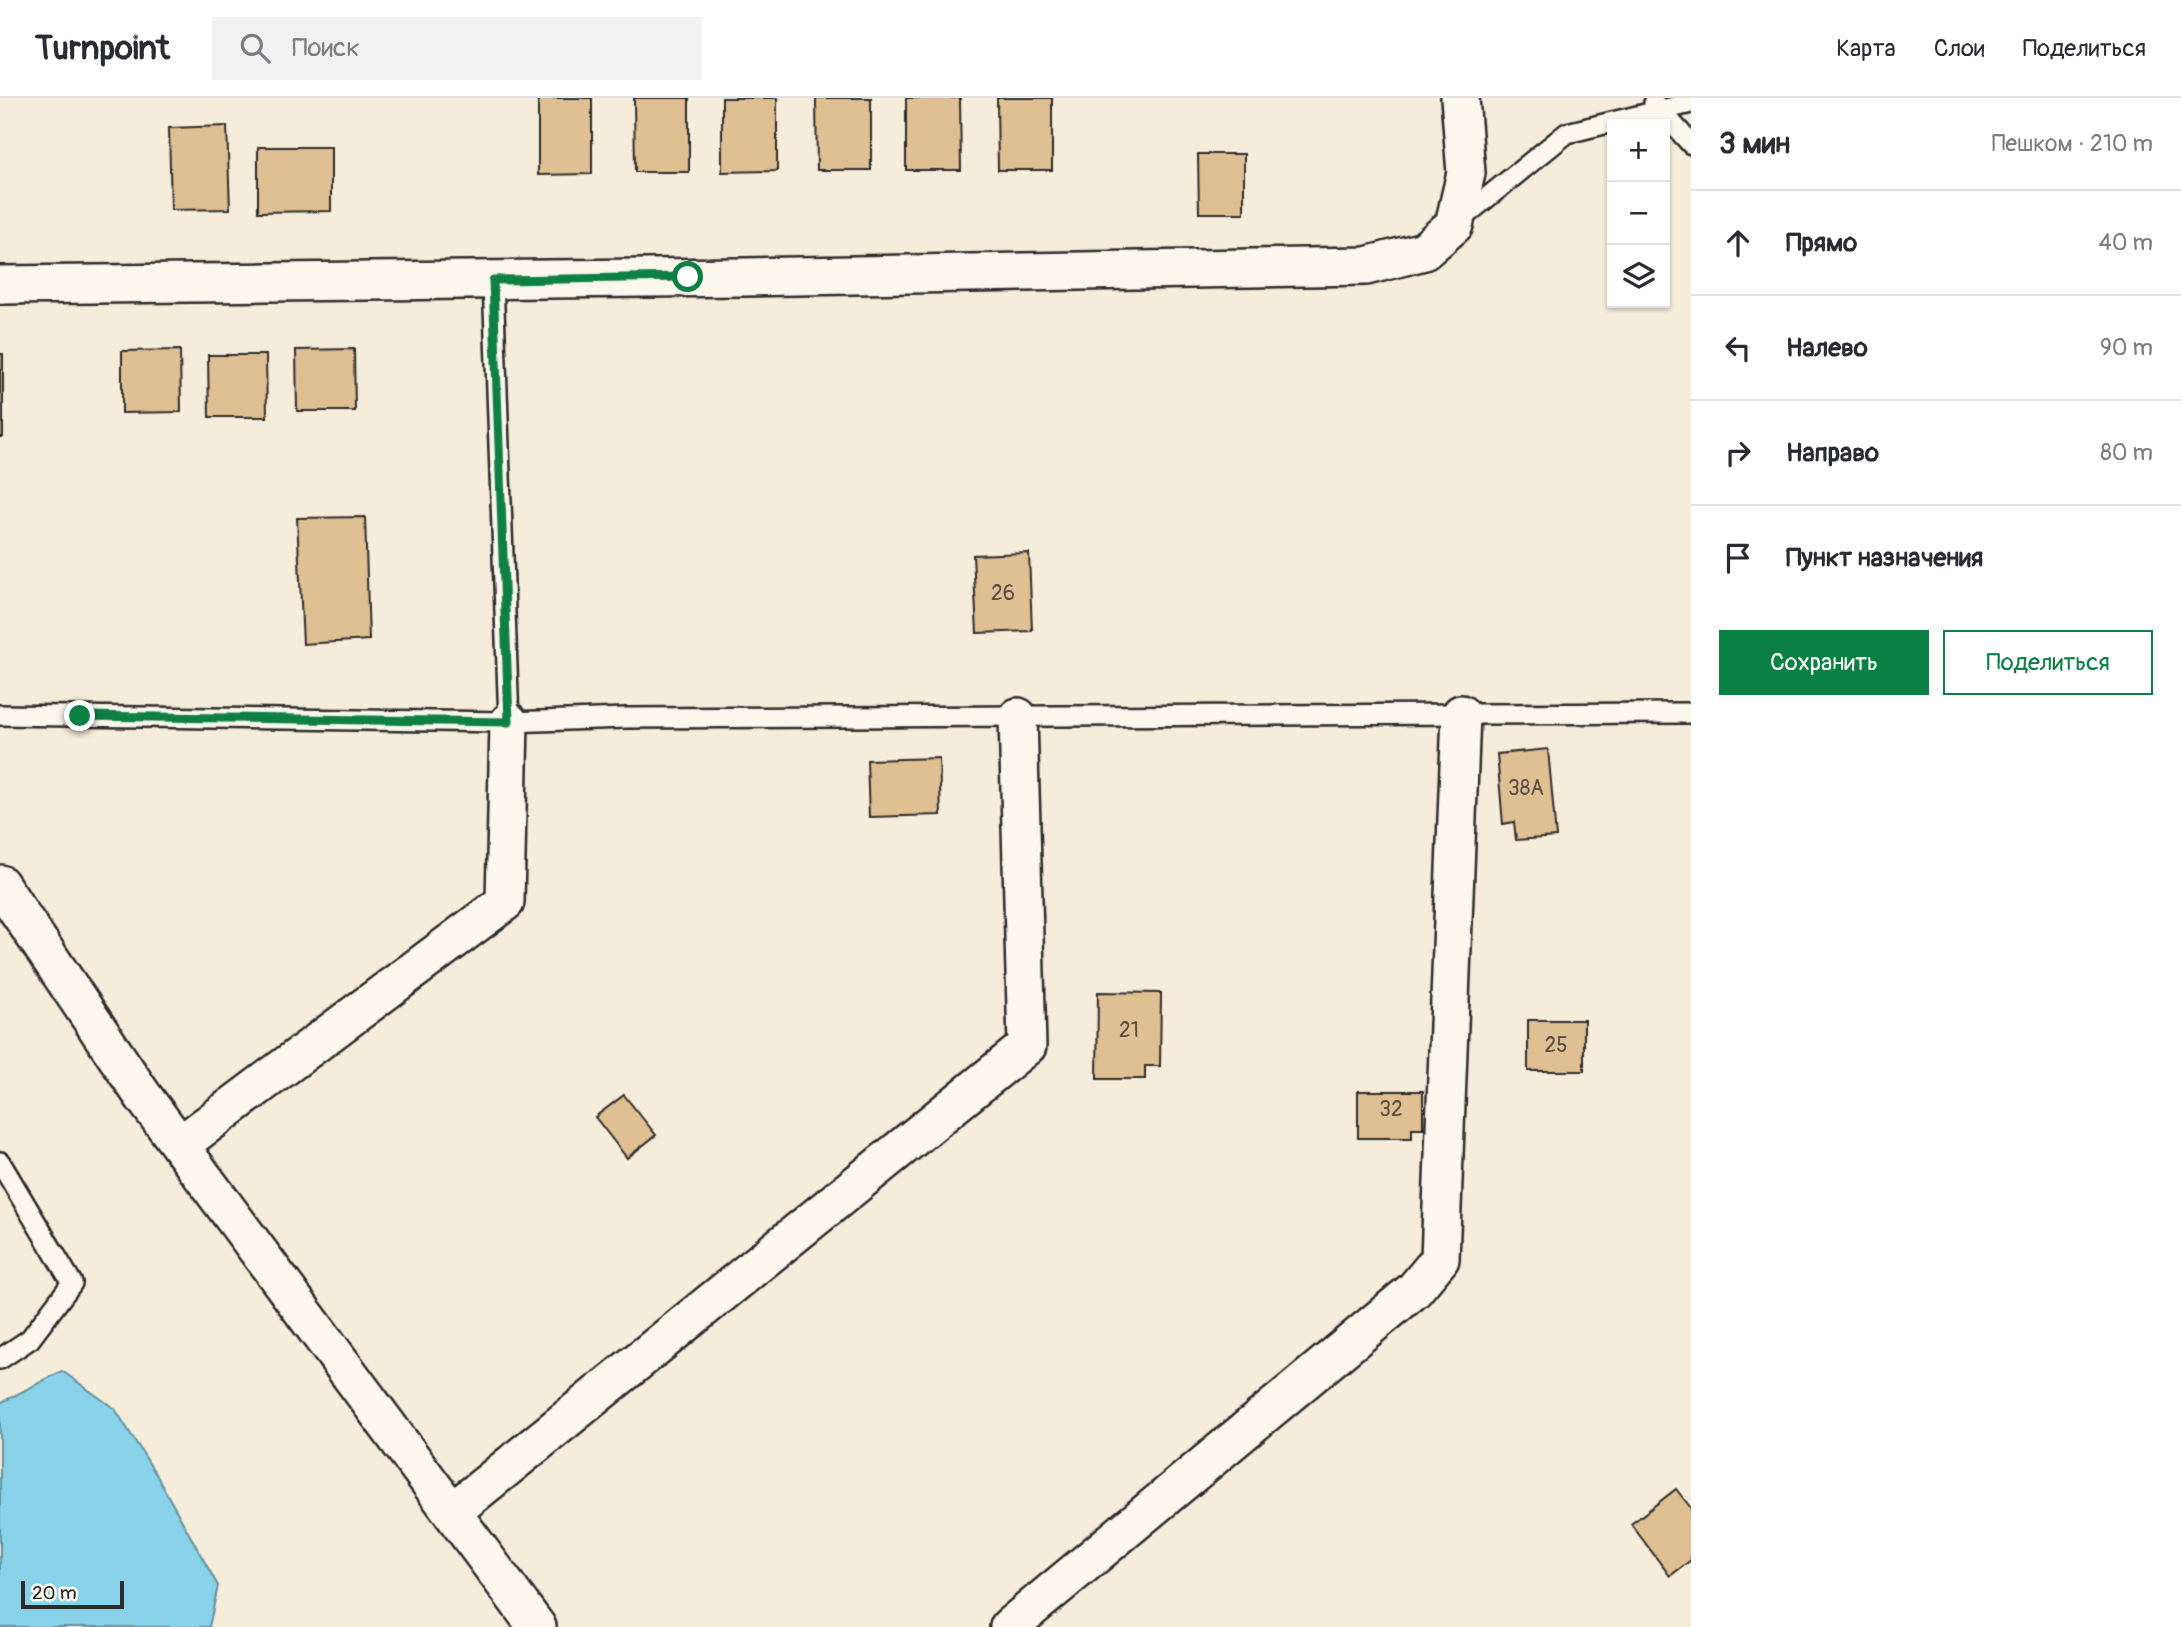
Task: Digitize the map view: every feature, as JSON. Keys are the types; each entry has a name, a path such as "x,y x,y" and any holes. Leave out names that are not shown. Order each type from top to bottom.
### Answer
{"street":[{"path":"0,285 1366,266 1424,251 1454,225 1466,173 1460,98"},
{"path":"1009,1627 1414,1290 1440,1259 1461,714"},
{"path":"452,1512 1027,1046 1018,717"},
{"path":"180,1145 505,902 509,722"},
{"path":"0,884 143,1096 537,1627"}],"lane":[{"path":"1454,225 1567,133 1654,104 1691,103"},
{"path":"1654,104 1691,144"},
{"path":"493,280 509,722"},
{"path":"0,715 509,722 626,718 1691,713"},
{"path":"0,1162 72,1283 30,1339 0,1359"}],"water":[{"path":"62,1371 115,1409 157,1476 218,1586 209,1627 0,1627 0,1403"}],"building":[{"path":"538,98 592,98 592,174 538,175"},
{"path":"634,98 689,98 689,172 635,172"},
{"path":"722,98 777,98 777,171 722,172"},
{"path":"816,98 871,98 871,170 817,170"},
{"path":"906,98 960,98 961,170 906,170"},
{"path":"997,98 1052,98 1052,170 998,170"},
{"path":"227,126 230,209 171,210 169,128"},
{"path":"258,147 331,147 331,211 258,212"},
{"path":"1198,154 1244,154 1244,213 1199,213"},
{"path":"354,349 355,411 297,411 296,350"},
{"path":"180,350 181,412 122,413 122,351"},
{"path":"0,354 3,354 3,437 0,437"},
{"path":"208,355 266,355 267,417 209,417"},
{"path":"365,517 369,640 303,644 297,518"},
{"path":"1029,553 1032,631 977,633 973,555"},
{"path":"1548,749 1556,837 1516,840 1514,822 1503,824 1497,754"},
{"path":"939,758 941,815 869,817 867,760"},
{"path":"1098,992 1161,993 1160,1066 1145,1066 1145,1079 1097,1079"},
{"path":"1528,1020 1584,1020 1584,1071 1528,1071"},
{"path":"1358,1091 1423,1091 1423,1128 1412,1128 1412,1138 1358,1138"},
{"path":"624,1095 656,1135 627,1158 595,1117"},
{"path":"1676,1489 1691,1508 1691,1560 1670,1576 1631,1524"}],"route":[{"path":"80,716 509,722 493,280 688,277"}]}
